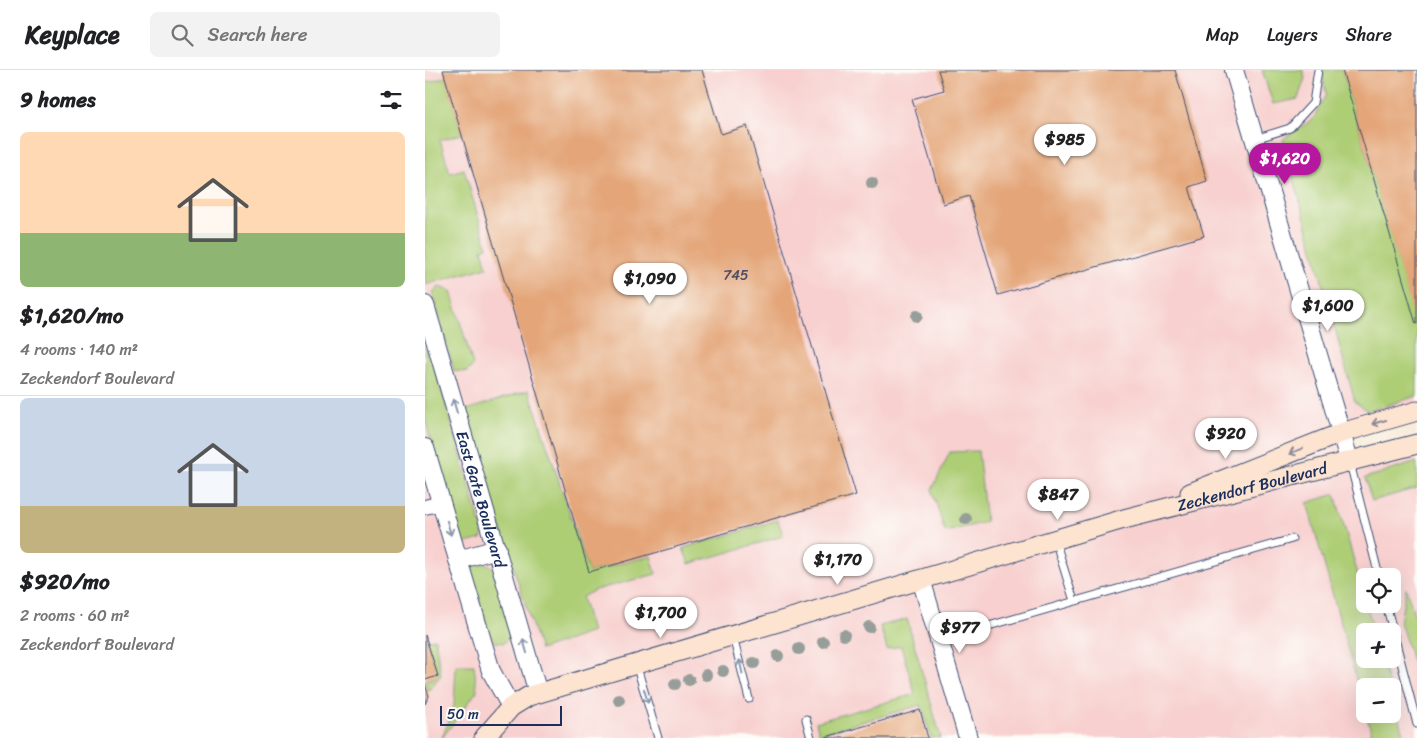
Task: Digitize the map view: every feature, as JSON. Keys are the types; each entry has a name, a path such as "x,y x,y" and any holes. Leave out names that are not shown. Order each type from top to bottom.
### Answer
{"main road":[{"path":"1341,433 1417,411"},
{"name":"Zeckendorf Boulevard","path":"1123,519 1341,433"},
{"path":"1350,463 1417,444"},
{"name":"Zeckendorf Boulevard","path":"483,738 511,707 522,699 538,693 1123,519 1350,463"}],"street":[{"name":"Zeckendorf Boulevard","path":"1234,70 1350,463"},
{"name":"East Gate Boulevard","path":"425,305 428,328 497,549 538,693"},
{"path":"425,448 433,505 458,560 491,671 511,707"},
{"path":"458,560 497,549"},
{"path":"921,579 968,738"}],"lane":[{"path":"1254,139 1290,128 1313,103 1318,70"},
{"path":"1350,463 1377,568"},
{"path":"1055,539 1074,602"},
{"path":"985,627 1292,539"},
{"path":"1388,613 1417,724"},
{"path":"733,635 749,699"},
{"path":"636,664 658,738"},
{"path":"806,719 811,738"}],"shaded area":[{"path":"425,70 1417,70 1417,411 1341,433 1350,463 1417,444 1417,738 425,738"}],"green space":[{"path":"1262,70 1303,70 1305,78 1298,99 1273,104"},
{"path":"1322,70 1342,70 1417,325 1417,396 1368,411 1355,402 1283,139 1313,119 1326,95"},
{"path":"446,77 462,134 440,140 450,173 464,169 487,247 482,249 487,267 425,285 425,83"},
{"path":"439,287 451,291 473,365 467,372 454,371 433,295 433,292"},
{"path":"425,345 430,350 483,532 481,539 466,543 460,541 425,420"},
{"path":"529,390 589,572 651,556 656,574 595,590 582,597 592,632 540,650 463,411"},
{"path":"978,451 986,522 945,532 932,490 950,452"},
{"path":"1417,462 1417,488 1372,501 1365,478"},
{"path":"1335,494 1356,568 1356,613 1369,613 1372,623 1356,623 1356,668 1384,668 1387,678 1356,678 1307,503"},
{"path":"778,520 783,536 689,564 683,548"},
{"path":"483,563 490,565 494,570 511,625 509,637 504,643 495,642 490,636 470,572 474,565"},
{"path":"1406,588 1417,623 1417,677 1401,623"},
{"path":"907,619 941,738 931,738 921,705 819,734 816,722 915,694 901,646 887,649 880,626"},
{"path":"435,639 441,675 428,691 425,681 438,676 427,640"},
{"path":"456,665 474,665 477,691 442,738 454,706"},
{"path":"1369,723 1400,723 1404,738 1373,738"}],"building":[{"path":"443,70 702,70 721,134 747,126 856,495 589,572"},
{"path":"938,70 1175,70 1207,181 1189,187 1204,236 998,295 969,196 943,204 912,99 944,90"},
{"path":"1342,70 1417,70 1417,324 1416,324"},
{"path":"425,635 438,676 425,680"},
{"path":"425,684 429,696 425,704"},
{"path":"920,710 928,738 826,738 826,737"}]}
